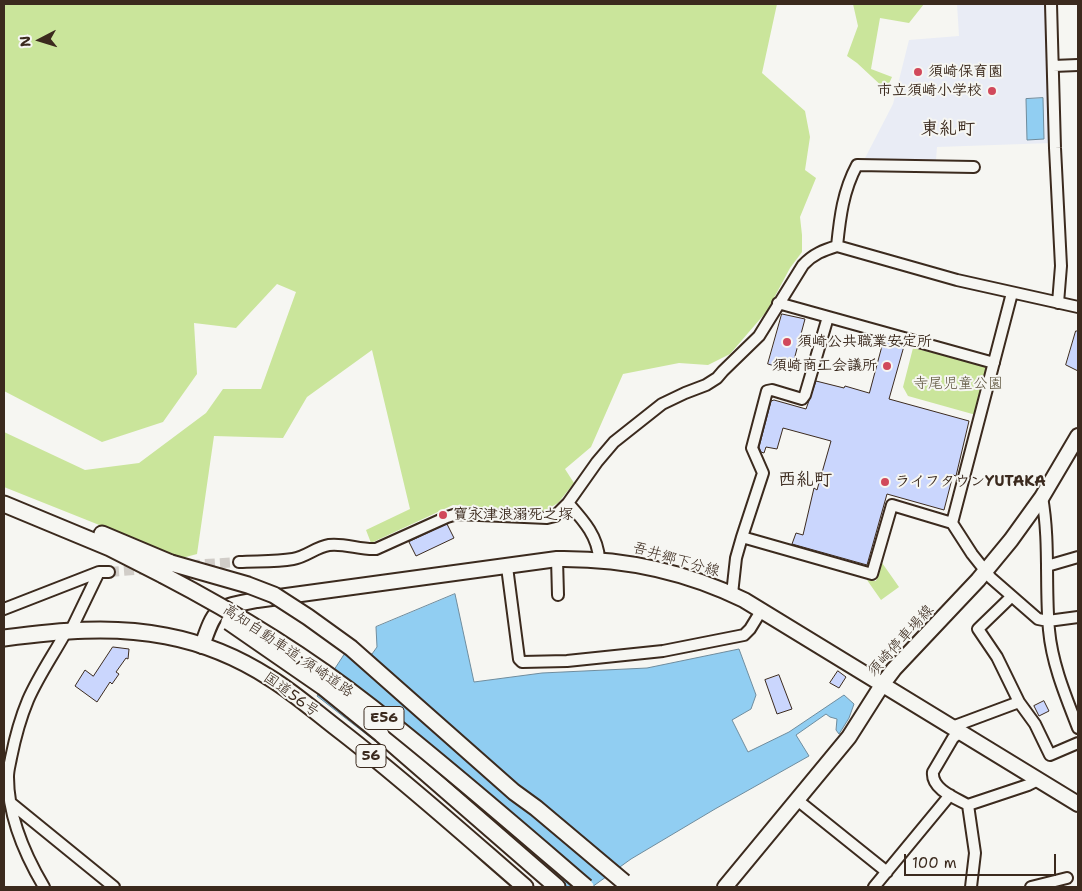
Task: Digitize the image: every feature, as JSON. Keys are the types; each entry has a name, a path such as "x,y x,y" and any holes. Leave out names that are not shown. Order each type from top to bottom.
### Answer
{"highway":[{"name":"高知自動車道;須崎道路","path":"10,506 165,573 267,634 370,706 442,764 586,887"},
{"path":"10,506 56,517 107,536 165,573 222,616 323,687 381,734 557,887"},
{"path":"165,573 248,585 274,595 308,617 351,648 514,792 536,808 627,885"},
{"name":"国道56号","path":"4,638 69,630 126,630 167,636 202,646 246,664 272,679 376,759 525,887"}],"main road":[{"name":"須崎停車場線","path":"725,887 849,737 894,669 985,572 1011,540 1042,497 1078,436"},
{"name":"吾井郷下分線","path":"202,646 211,620 224,607 257,600 557,560 599,559 622,562 663,570 732,594 1078,804"}],"street":[{"path":"1051,4 1061,266 1058,304"},
{"path":"1053,66 1078,65"},
{"path":"838,246 840,212 857,165 974,167"},
{"path":"239,562 294,559 322,546 332,545 346,545 365,550 376,549 457,514 548,518 555,516 568,503 597,462 614,442 662,404 706,385 716,378 760,336 803,265 816,254 838,246 957,280 1078,307"},
{"path":"952,523 1012,293"},
{"path":"778,304 994,363"},
{"path":"732,594 736,558 763,473 752,448 767,391 772,390 802,399 805,395 828,317"},
{"path":"1042,497 1045,524 1048,621 1053,659 1078,728"},
{"path":"568,503 584,520 594,538 599,552 599,559"},
{"path":"742,537 872,574 892,505 952,523 985,572 1038,619 1048,621 1078,616"},
{"path":"1046,566 1078,557"},
{"path":"557,560 558,595"},
{"path":"507,567 519,659 522,662 567,661 663,651 744,635 761,611"},
{"path":"4,608 104,572 40,676 28,700 15,736 8,775 12,804 23,848 44,887"},
{"path":"1011,597 978,629 997,657 1019,702 1035,724 1050,755 1078,743"},
{"path":"1019,702 956,730 933,772 934,782 950,796 968,805 1038,780"},
{"path":"874,887 950,796"},
{"path":"796,799 887,872"},
{"path":"12,804 114,887"},
{"path":"968,805 975,853 971,887"},
{"path":"1031,887 1067,878"}],"shaded area":[{"name":"市立須崎小学校","path":"957,4 1046,4 1052,143 937,147 936,160 863,162 893,104 909,40 959,36"}],"green space":[{"path":"4,4 777,4 762,73 805,111 810,137 805,170 816,178 800,217 802,252 790,268 767,311 730,354 708,365 679,363 623,374 591,447 565,469 574,483 558,503 544,511 453,505 371,543 366,530 410,509 372,350 307,397 283,438 214,436 197,554 182,558 4,487 4,432 85,470 139,463 206,413 223,389 261,389 296,292 277,284 236,328 194,323 197,374 163,422 102,442 4,391"},
{"path":"853,4 924,4 909,23 880,18 871,69 892,77 886,90 847,56 858,26"},
{"name":"寺尾児童公園","path":"913,348 984,365 986,370 976,415 908,396 903,387"},
{"path":"880,560 899,587 881,600 867,580 876,581"}],"water":[{"path":"1043,98 1044,139 1027,140 1026,99"},
{"path":"455,594 474,682 542,673 647,668 739,649 756,695 751,709 732,720 748,752 789,732 844,695 854,704 849,718 839,734 836,730 837,719 826,714 796,735 809,756 631,859 592,887 563,887 317,696 345,653 372,654 377,647 376,627"}],"building":[{"name":"須崎公共職業安定所","path":"782,314 805,319 791,371 768,364"},
{"path":"1076,331 1078,331 1078,371 1066,365"},
{"name":"ライフタウンYUTAKA","path":"884,340 904,346 889,399 969,421 956,476 953,475 944,510 887,494 867,565 792,544 796,533 803,535 814,488 817,490 831,441 783,428 777,449 766,447 764,453 761,452 759,447 771,401 774,400 806,409 816,381 844,388 845,386 869,393"},
{"path":"447,524 454,538 416,556 409,542"},
{"path":"113,647 129,649 128,659 126,658 116,672 119,674 112,684 110,682 97,702 75,686 85,670 93,676"},
{"path":"838,671 846,677 839,688 830,683"},
{"path":"779,675 792,709 777,714 765,680"},
{"path":"1044,701 1049,711 1039,716 1034,706"}],"tunnel":[{"path":"190,565 239,562"},
{"path":"109,572 148,569"}],"place":[{"name":"須崎保育園","path":"918,72"},
{"name":"市立須崎小学校","path":"992,91"},
{"name":"須崎公共職業安定所","path":"787,342"},
{"name":"須崎商工会議所","path":"887,366"},
{"name":"ライフタウンYUTAKA","path":"885,482"},
{"name":"寶永津浪溺死之塚","path":"443,515"}],"district":[{"name":"東糺町","path":"948,129"},
{"name":"西糺町","path":"805,480"}]}
